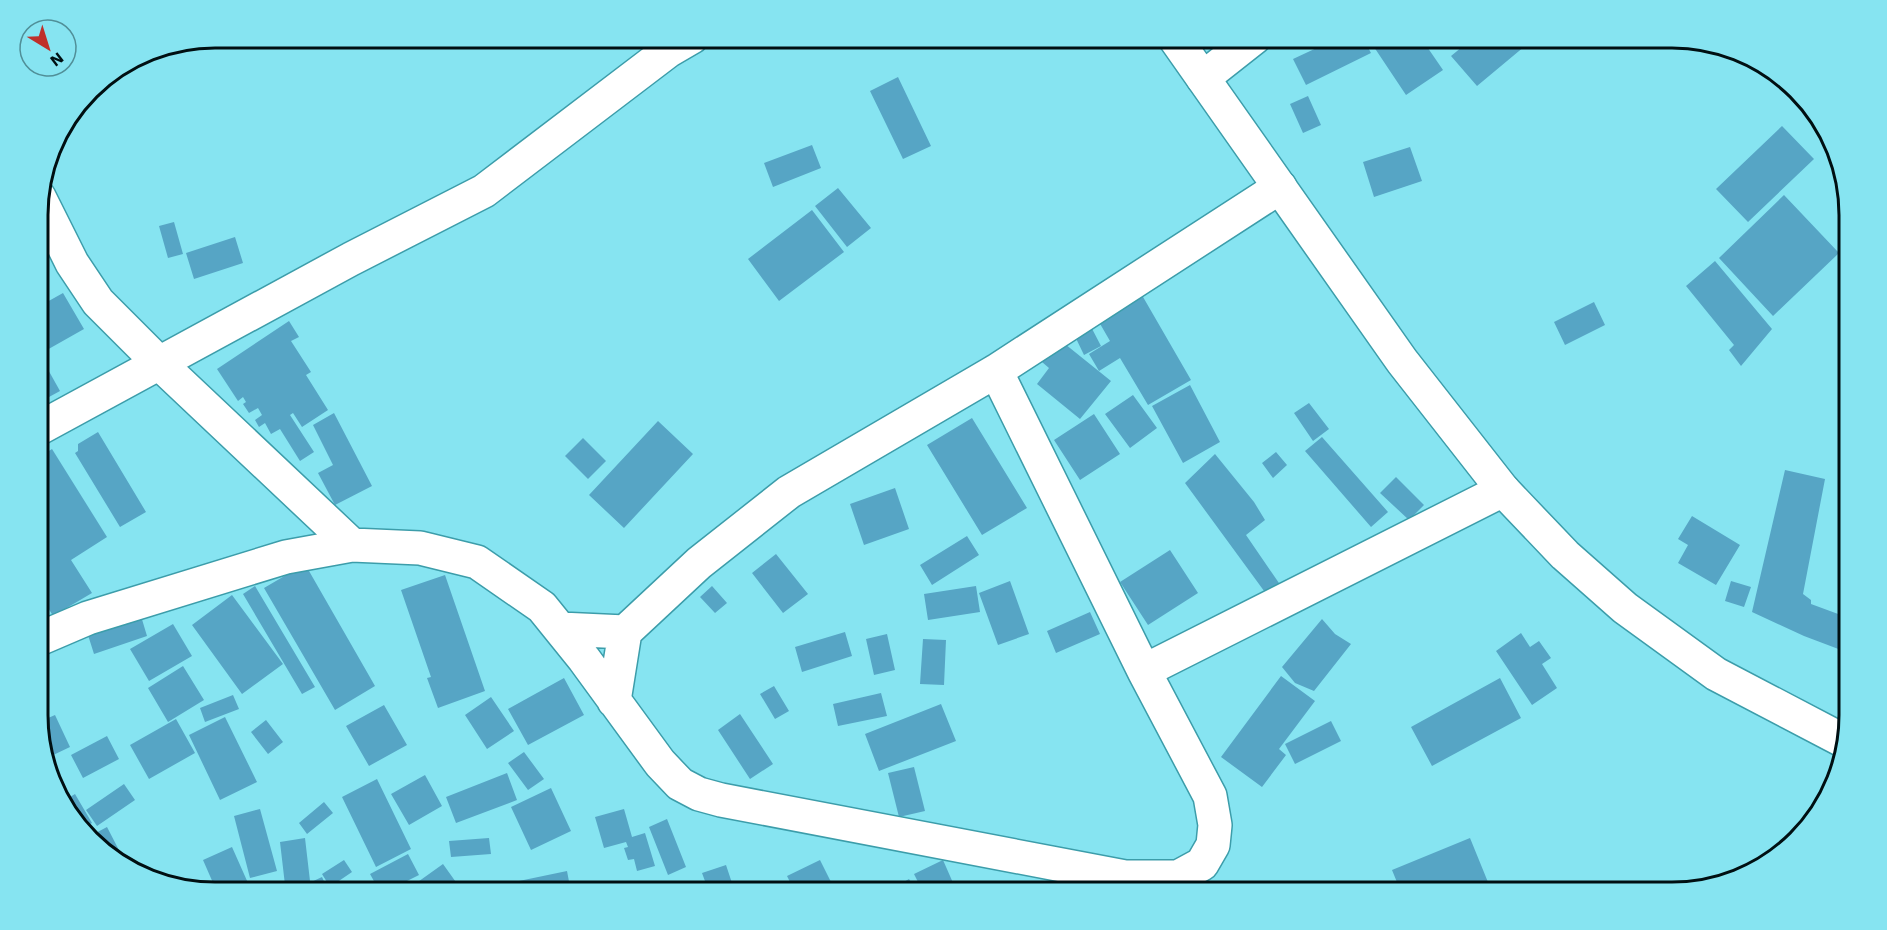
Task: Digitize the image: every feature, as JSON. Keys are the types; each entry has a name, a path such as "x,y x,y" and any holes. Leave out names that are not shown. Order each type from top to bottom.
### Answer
{"street":[{"path":"48,424 351,259 484,191 674,48"},
{"path":"1181,48 1402,361 1503,490 1565,555 1625,608 1716,674 1838,738"},
{"path":"1203,78 1242,48"},
{"path":"614,701 625,632 699,563 789,492 996,371 1280,187"},
{"path":"48,215 72,263 98,302 159,363 352,545"},
{"path":"48,635 88,618 286,557 352,545 420,548 477,562 542,607 584,659 660,763 680,784 699,794 1125,877 1178,877 1202,864 1213,845 1215,825 1210,796 1144,671 996,371"},
{"path":"1144,671 1503,490"},
{"path":"560,628 625,632"}],"building":[{"path":"1317,48 1368,48 1371,53 1306,85 1293,59"},
{"path":"1375,48 1428,48 1443,70 1406,95"},
{"path":"1461,48 1523,48 1477,86 1451,56"},
{"path":"898,77 931,146 903,159 870,91"},
{"path":"1308,96 1321,125 1303,133 1290,104"},
{"path":"1782,126 1814,159 1748,222 1716,189"},
{"path":"812,145 821,168 773,187 764,163"},
{"path":"1410,147 1422,181 1374,197 1363,162"},
{"path":"838,188 871,228 847,247 815,206"},
{"path":"1784,195 1839,253 1773,316 1719,258"},
{"path":"812,210 844,252 779,301 748,259"},
{"path":"174,222 183,254 168,258 159,226"},
{"path":"235,237 243,263 194,279 186,253"},
{"path":"1715,261 1772,329 1741,366 1729,350 1734,345 1686,286"},
{"path":"1139,290 1191,380 1148,405 1120,358 1099,371 1089,354 1110,341 1099,322"},
{"path":"63,293 84,329 48,349 48,301"},
{"path":"1594,302 1605,325 1565,345 1554,322"},
{"path":"289,321 299,337 291,341 311,372 306,375 328,410 302,427 293,413 290,415 314,452 300,461 280,429 271,434 265,423 259,427 255,420 262,415 258,408 249,413 243,404 246,402 243,397 238,401 217,369"},
{"path":"1088,321 1101,346 1084,355 1071,328"},
{"path":"1060,340 1111,381 1080,419 1037,384 1049,368 1042,362"},
{"path":"48,370 60,391 48,398"},
{"path":"1190,385 1220,442 1183,463 1152,406"},
{"path":"1133,395 1157,428 1130,448 1105,414"},
{"path":"1309,403 1329,429 1313,441 1294,413"},
{"path":"334,413 372,486 335,505 318,473 333,465 313,425"},
{"path":"1094,414 1120,454 1080,480 1054,440"},
{"path":"972,418 1027,508 982,535 927,445"},
{"path":"658,421 693,454 624,528 589,495"},
{"path":"98,432 146,512 120,527 75,453 78,451 78,444"},
{"path":"1322,437 1388,512 1371,527 1305,451"},
{"path":"583,438 606,461 588,479 565,456"},
{"path":"52,449 107,537 71,560 92,593 53,616 48,608 48,452"},
{"path":"1276,452 1287,465 1273,478 1262,463"},
{"path":"1215,454 1254,502 1265,520 1246,535 1281,586 1267,595 1185,483"},
{"path":"1785,470 1825,479 1803,594 1811,600 1811,604 1839,614 1839,649 1752,612"},
{"path":"1396,477 1424,505 1409,520 1380,493"},
{"path":"895,488 909,529 864,545 850,504"},
{"path":"1692,516 1740,545 1716,585 1678,563 1688,545 1678,539"},
{"path":"967,536 979,555 932,585 920,565"},
{"path":"1170,550 1198,593 1148,625 1120,582"},
{"path":"776,554 808,594 783,613 752,573"},
{"path":"305,564 375,686 335,710 264,588"},
{"path":"445,575 485,691 438,708 427,678 431,677 401,590"},
{"path":"1010,581 1029,634 998,645 979,593"},
{"path":"1731,581 1751,587 1744,607 1725,601"},
{"path":"255,586 315,687 302,694 243,594"},
{"path":"712,586 727,603 715,613 700,597"},
{"path":"976,586 980,612 928,620 924,594"},
{"path":"232,595 283,664 242,694 192,625"},
{"path":"1090,612 1100,634 1056,653 1047,631"},
{"path":"141,616 147,636 94,654 88,635"},
{"path":"1322,619 1335,634 1351,644 1314,691 1295,683 1282,667"},
{"path":"173,624 192,656 149,681 130,649"},
{"path":"845,632 852,656 802,672 795,647"},
{"path":"1521,633 1530,647 1539,641 1551,658 1542,664 1557,688 1532,705 1496,651"},
{"path":"887,634 895,670 874,675 866,639"},
{"path":"923,639 946,640 944,685 920,684"},
{"path":"183,666 204,700 168,722 148,688"},
{"path":"1281,676 1315,701 1279,749 1286,755 1262,787 1221,757"},
{"path":"564,678 584,715 528,745 508,709"},
{"path":"1500,678 1521,718 1432,766 1411,727"},
{"path":"774,686 789,711 775,719 760,694"},
{"path":"881,693 887,716 838,726 833,704"},
{"path":"233,695 239,709 205,722 200,708"},
{"path":"491,697 514,731 487,749 465,715"},
{"path":"941,704 956,741 879,771 865,734"},
{"path":"384,705 407,745 369,766 346,726"},
{"path":"740,714 773,764 750,779 718,730"},
{"path":"55,715 70,747 53,755 49,737 48,718"},
{"path":"225,717 257,782 220,800 189,735"},
{"path":"176,719 195,753 149,779 130,745"},
{"path":"266,720 283,742 268,754 251,732"},
{"path":"1331,721 1341,741 1295,764 1285,744"},
{"path":"107,736 119,759 83,778 71,755"},
{"path":"524,752 544,779 528,790 508,763"},
{"path":"914,767 925,811 899,817 888,773"},
{"path":"507,773 517,800 456,823 446,797"},
{"path":"425,775 442,806 409,825 391,794"},
{"path":"377,779 411,849 376,867 342,797"},
{"path":"124,784 135,800 97,826 86,810"},
{"path":"551,788 571,831 531,850 511,807"},
{"path":"75,794 92,823 89,825 82,817 69,797"},
{"path":"324,802 333,813 307,834 299,823"},
{"path":"260,809 277,871 250,878 234,816"},
{"path":"624,809 632,837 645,833 655,866 637,871 634,859 628,860 624,848 628,847 626,842 604,848 595,817"},
{"path":"667,819 686,867 668,875 649,827"},
{"path":"107,827 120,853 113,848 97,833"},
{"path":"305,838 310,881 285,882 280,842"},
{"path":"489,838 491,854 451,857 449,841"},
{"path":"1470,838 1488,882 1397,882 1392,870"},
{"path":"232,847 248,882 213,882 203,860"},
{"path":"408,854 419,875 405,882 374,882 370,874"},
{"path":"344,860 352,872 337,882 327,882 322,874"},
{"path":"820,860 831,882 790,882 787,876"},
{"path":"943,860 953,882 918,882 914,874"},
{"path":"443,864 456,882 418,882"},
{"path":"726,865 732,882 705,882 702,873"},
{"path":"567,871 569,882 519,882"},
{"path":"322,877 324,882 311,882"}]}
